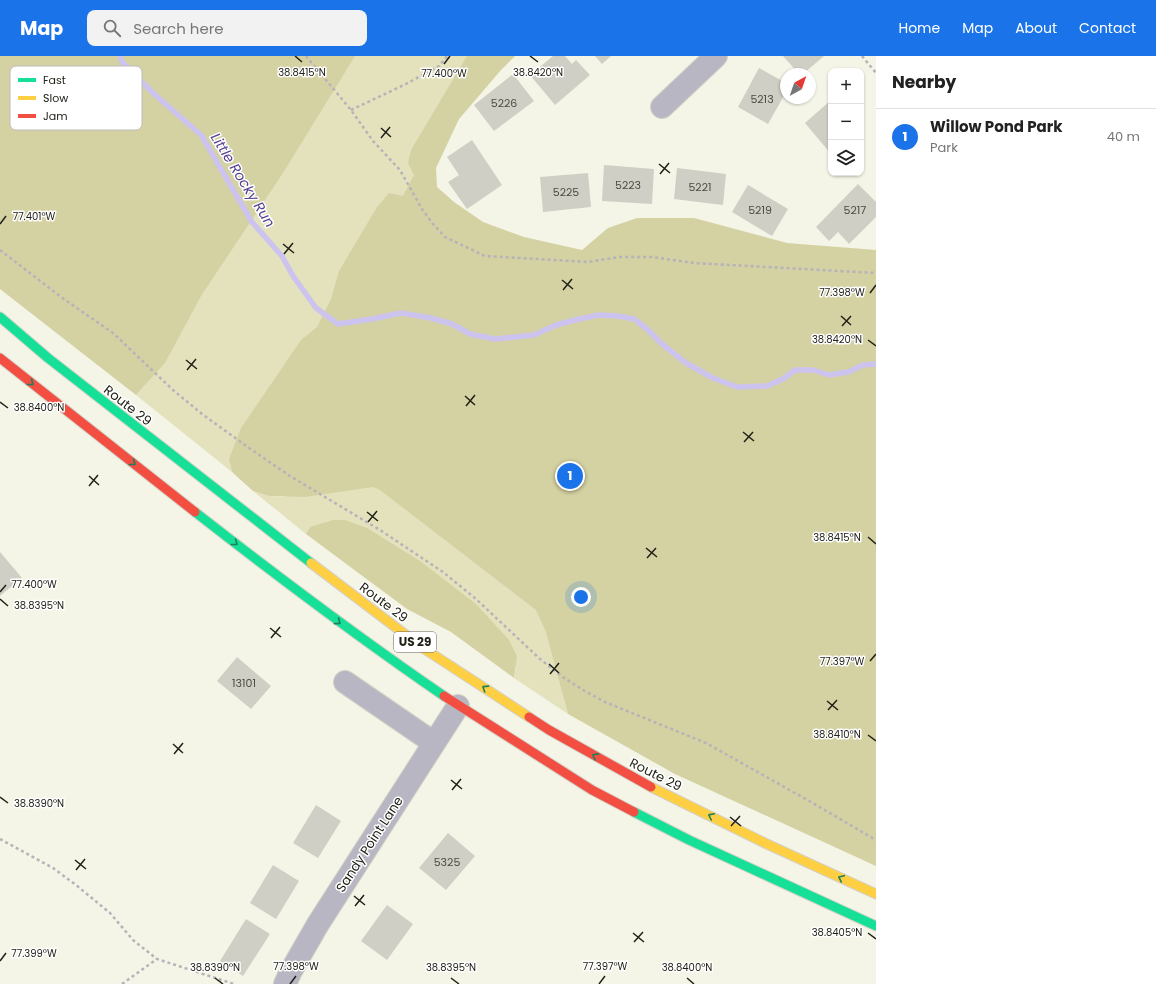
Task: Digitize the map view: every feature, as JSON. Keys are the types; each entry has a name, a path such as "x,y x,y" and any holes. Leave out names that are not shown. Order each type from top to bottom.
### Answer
{"main road":[{"name":"Route 29","path":"0,317 48,358 256,522 423,648 549,730 642,782 769,845 876,894"},
{"name":"US 29","path":"0,358 279,578 372,647 458,706 592,790 689,840 876,926"}],"street":[{"path":"662,107 716,56"},
{"path":"345,682 434,743"},
{"name":"Sandy Point Lane","path":"285,984 318,924 458,706"}],"path":[{"path":"306,56 351,110 373,141 400,170 422,209 433,224 445,237 485,256 588,262 619,257 652,257 694,263 876,273"},
{"path":"351,110 406,84 439,66 447,56"},
{"path":"862,56 876,73"},
{"path":"0,250 61,297 113,334 173,390 202,414 290,476 380,530 443,572 476,599 540,659 563,677 605,702 706,743 876,840"},
{"path":"0,839 53,868 76,885 110,913 133,940 157,959 234,984"},
{"path":"122,984 157,959"}],"shaded area":[{"path":"0,56 499,56 400,202 876,866 564,700 568,714 514,678 516,667 310,527 306,534 253,491 269,496 286,497 229,459 232,472 136,395 153,376 35,130 142,130 142,66 10,66 10,77"},
{"path":"0,56 355,56 283,173 201,296 165,363 136,395 0,289"},
{"path":"467,56 515,56 459,119 436,168 437,187 454,202 483,222 524,237 582,250 608,228 637,218 694,218 787,243 876,250 876,866 675,774 568,714 546,632 536,610 380,490 373,487 305,497 269,496 253,491 232,472 229,459 241,428 301,340 317,327 331,299 339,271 377,207 389,193 403,196 414,175 408,163 411,150"},
{"path":"333,520 345,520 367,528 420,561 476,604 509,640 517,656 514,678 451,632 407,609 306,534 310,527"}],"building":[{"path":"553,56 565,56 572,64 576,60 590,75 555,105 530,75"},
{"path":"595,56 611,56 602,64"},
{"path":"783,56 824,56 810,68 794,68"},
{"path":"759,68 780,80 780,103 768,124 738,107"},
{"path":"513,74 534,101 494,131 474,105"},
{"path":"828,103 828,150 805,123"},
{"path":"472,140 502,185 467,209 448,182 459,175 447,157"},
{"path":"604,165 654,169 652,204 602,201"},
{"path":"677,168 726,174 723,205 674,199"},
{"path":"588,173 591,207 543,212 540,177"},
{"path":"858,184 876,202 876,217 849,244 838,232 829,241 816,227"},
{"path":"748,185 788,209 772,236 732,212"},
{"path":"0,552 22,578 0,596"},
{"path":"237,657 271,686 251,709 217,681"},
{"path":"316,805 341,821 318,858 293,843"},
{"path":"448,833 475,856 446,890 419,868"},
{"path":"273,865 299,881 276,919 250,903"},
{"path":"387,905 413,924 387,960 361,941"},
{"path":"246,919 270,934 243,976 220,961"}],"waterway":[{"name":"Little Rocky Run","path":"120,56 122,62 126,66"},
{"name":"Little Rocky Run","path":"142,82 201,135 252,222 282,256 293,276 316,308 338,324 401,313 431,318 452,324 470,334 495,339 534,335 556,325 599,315 618,316 634,319 686,363 713,378 737,387 767,386 783,379 795,370 813,370 829,375 848,372 863,365 876,364"}],"traffic: fast":[{"path":"0,317 48,358 311,563"},
{"path":"195,512 318,606 444,696"},
{"path":"634,812 689,840 876,926"}],"traffic: slow":[{"path":"311,563 423,648 529,717"},
{"path":"651,787 769,845 876,894"}],"traffic: jam":[{"path":"0,358 195,512"},
{"path":"444,696 592,790 634,812"},
{"path":"529,717 549,730 651,787"}],"place":[{"name":"Willow Pond Park","path":"570,476"}]}
